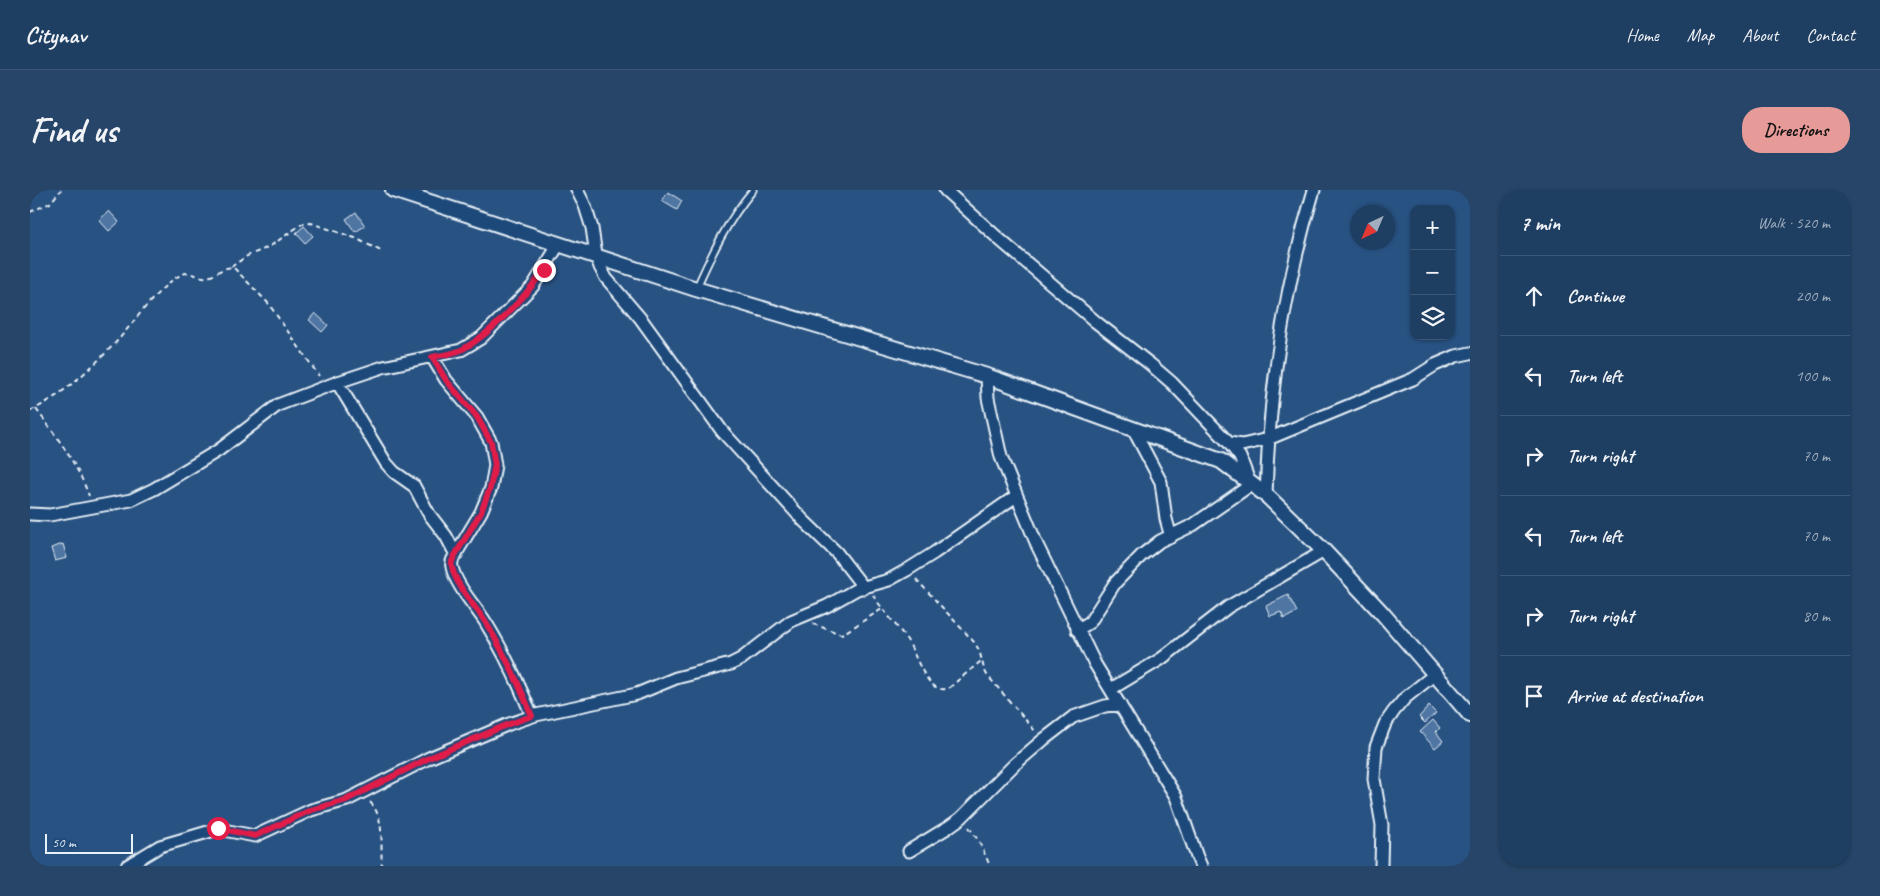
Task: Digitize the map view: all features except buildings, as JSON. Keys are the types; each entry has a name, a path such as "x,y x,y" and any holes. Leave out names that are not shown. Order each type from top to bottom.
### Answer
{"street":[{"path":"393,190 696,289 986,376 1133,428 1221,462 1266,495 1324,551 1383,614 1470,715"},
{"path":"577,190 585,206 592,228 596,255 606,278 641,319 722,431 866,587"},
{"path":"945,190 1096,322 1165,376 1229,443 1240,457 1250,483"},
{"path":"1266,495 1268,439 1281,336 1302,233 1314,190"},
{"path":"30,514 50,515 131,500 219,450 278,405 331,384 383,367 461,350 481,338 533,286 559,244"},
{"path":"1229,443 1242,445 1268,439 1413,379 1435,365 1456,356 1470,353"},
{"path":"432,357 446,380 477,417 491,442 495,465 490,488 481,512 451,562 452,568 462,587 487,624 522,690 532,716"},
{"path":"986,376 988,398 1001,458 1037,546 1095,664 1176,797 1196,857 1202,866"},
{"path":"331,384 386,463 394,472 414,486 429,514 446,536 456,555"},
{"path":"1133,428 1161,482 1166,519 1171,537"},
{"path":"1077,630 1090,622 1115,584 1142,555 1160,542 1193,525 1250,483"},
{"path":"127,866 160,846 218,828 255,836 311,810 346,800 362,793 443,751 532,716 637,694 676,678 731,664 797,618 827,606 857,589 889,580 907,570 1016,496"},
{"path":"1111,689 1161,659 1228,607 1324,551"},
{"path":"1382,866 1382,825 1374,779 1376,747 1384,724 1394,711 1405,698 1435,674"},
{"path":"909,851 961,818 1000,778 1042,740 1073,717 1104,706 1120,704"}],"lane":[{"path":"696,289 715,246 752,190"}],"path":[{"path":"30,212 50,203 62,190"},
{"path":"30,411 52,399 100,359 175,278 186,273 209,277 223,269 231,268 253,253 269,247 302,224 311,223 355,238 381,251"},
{"path":"231,268 239,273 268,303 331,384"},
{"path":"36,408 78,468 93,508"},
{"path":"907,570 974,642 981,654 987,675 1042,740"},
{"path":"866,587 913,649 918,665 939,689 945,690 950,688 982,661"},
{"path":"797,618 841,634 848,632 883,609"},
{"path":"362,793 377,813 381,833 382,866"},
{"path":"961,818 980,842 990,866"}],"route":[{"path":"218,828 255,836 270,830 288,819 367,791 409,767 450,748 532,716 522,690 487,624 462,587 452,568 451,562 481,512 490,488 495,465 491,442 477,417 446,380 432,357 461,350 481,338 533,286 544,270"}]}
